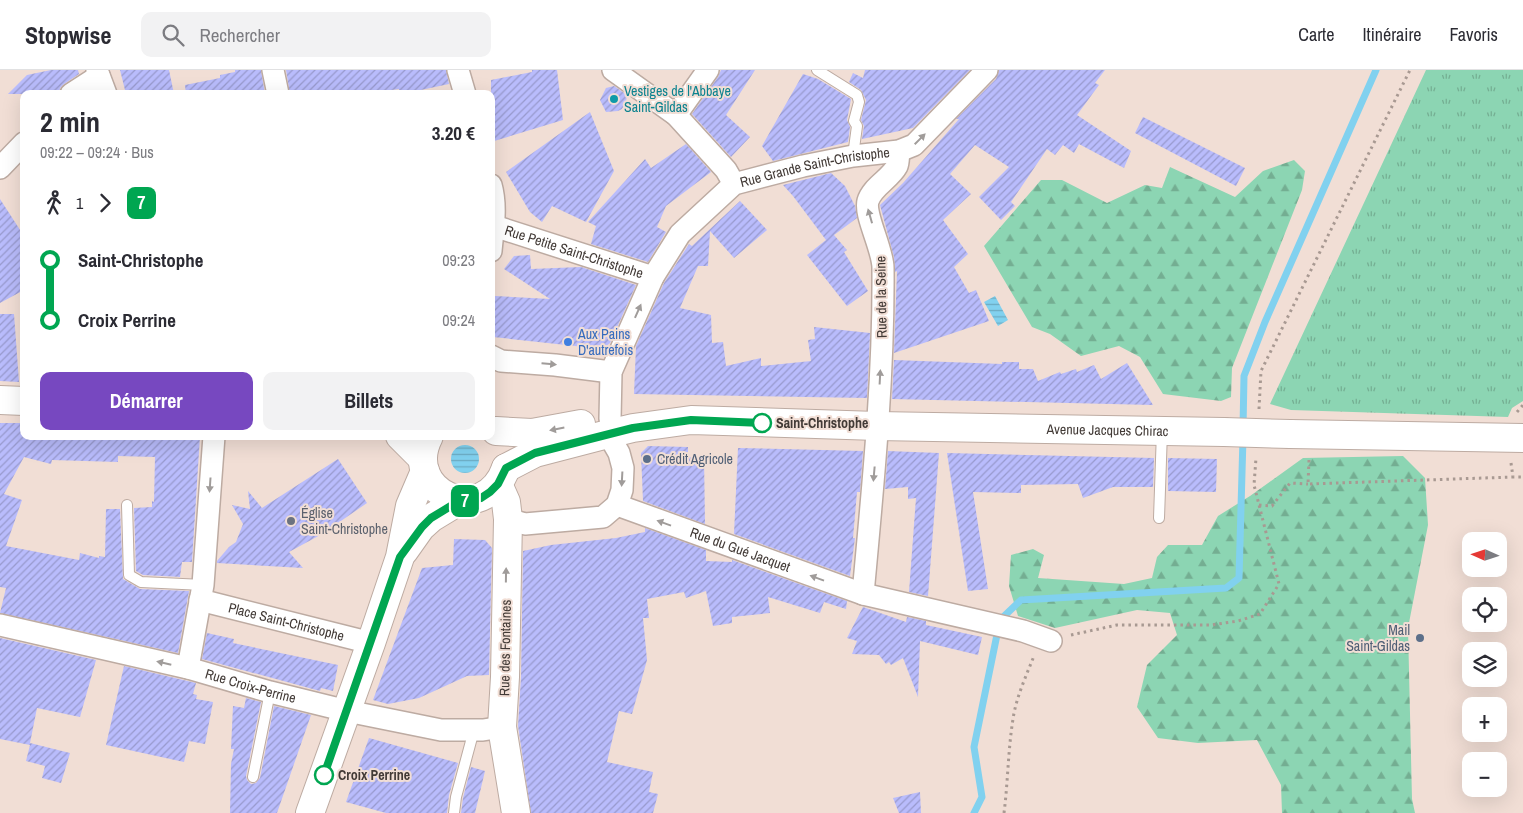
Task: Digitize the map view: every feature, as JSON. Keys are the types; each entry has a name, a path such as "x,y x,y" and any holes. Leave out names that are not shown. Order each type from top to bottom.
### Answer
{"main road":[{"path":"0,400 20,400"},
{"name":"Avenue Jacques Chirac","path":"609,426 660,412 691,420 878,426 1523,438"},
{"path":"495,428 532,433 609,426"},
{"path":"405,440 426,456 430,482 438,491 459,501 481,498 490,492 502,476 535,453 609,426"},
{"path":"495,430 503,442 506,455 502,476"},
{"path":"310,813 400,557 410,506 426,456"},
{"name":"Rue des Fontaines","path":"502,476 508,519 505,677 502,728 516,813"},
{"path":"400,557 431,518 459,501"}],"street":[{"path":"273,70 277,90"},
{"path":"458,70 464,90"},
{"path":"614,70 676,115 726,170 734,184"},
{"path":"676,115 708,70"},
{"name":"Rue Grande Saint-Christophe","path":"609,426 611,372 653,277 680,234 734,184 802,166 853,156 899,151 914,145 987,70"},
{"path":"79,90 100,80"},
{"path":"0,168 20,147"},
{"name":"Rue de la Seine","path":"878,426 883,264 881,249 868,210 868,202 872,194 897,166 899,151"},
{"name":"Rue Petite Saint-Christophe","path":"495,226 653,277"},
{"path":"495,364 555,365 611,372"},
{"path":"508,519 525,524 603,517 617,506 622,490 623,468 609,426"},
{"path":"863,594 878,426"},
{"path":"188,668 202,593 214,440"},
{"name":"Rue du Gué Jacquet","path":"617,506 863,594 1023,631 1051,641"},
{"name":"Place Saint-Christophe","path":"202,593 371,643"},
{"name":"Rue Croix-Perrine","path":"0,625 188,668 270,692 347,711 441,730 502,728"}],"lane":[{"path":"817,70 858,95 859,102 854,121 857,126 853,156"},
{"path":"1159,518 1162,430"},
{"path":"127,505 129,575 141,582 202,593"},
{"path":"253,777 270,692"},
{"path":"454,813 456,797 474,730"}],"path":[{"path":"1300,434 1308,484"},
{"path":"1512,468 1513,477"},
{"path":"1259,505 1272,506 1290,483 1523,477"},
{"path":"1004,813 1013,718 1023,682 1035,654 1051,641"}],"green space":[{"path":"1426,70 1523,70 1523,401 1512,408 1508,417 1291,410 1270,404"},
{"path":"1294,160 1305,171 1302,190 1232,368 1231,397 1221,401 1163,394 1140,357 1119,346 1081,356 1050,334 1032,327 984,246 1041,180 1062,180 1107,203 1145,185 1162,188 1170,167 1235,197 1263,171"},
{"path":"1403,456 1425,478 1428,525 1408,628 1412,799 1415,813 1282,813 1281,785 1257,740 1198,743 1158,738 1137,707 1147,665 1177,635 1170,613 1137,610 1055,628 1018,616 1009,586 1011,555 1033,549 1044,555 1038,578 1124,584 1152,578 1157,557 1168,545 1202,545 1218,516 1250,496 1303,458"}],"water":[{"path":"995,296 1008,320 998,326 984,302"},
{"path":"465,445 475,449 479,459 475,469 465,473 455,469 451,459 455,449"}],"building":[{"path":"51,70 78,70 79,74 64,84 60,90 20,90 20,94 8,94 27,75"},
{"path":"120,70 169,70 173,90 125,90"},
{"path":"235,70 261,70 264,90 186,90 185,85 220,78 220,75 235,72"},
{"path":"286,70 446,70 449,84 421,90 289,90"},
{"path":"532,70 557,70 563,120 495,141 495,90 491,90 491,80 532,72"},
{"path":"721,70 755,70 726,115 750,137 731,157 692,114"},
{"path":"865,70 970,70 913,128 862,139 864,126 861,120 866,100 861,90 849,82 853,73 863,78"},
{"path":"999,70 1105,70 1095,83 1099,85 1077,115 1131,151 1124,168 1079,144 1074,153 1063,145 1055,155 1047,149 1011,202 1015,206 1001,220 979,197 1009,167 975,145 950,174 971,194 943,220 968,254 954,267 969,293 976,290 989,321 894,353 897,271 895,272 894,257 880,205 903,183 959,119 956,119 996,79"},
{"path":"803,74 818,79 851,99 847,120 850,127 848,142 773,161 762,146"},
{"name":"Vestiges de l'Abbaye Saint-Gildas","path":"614,86 627,95 626,102 622,109 618,111 606,112 600,100 606,88"},
{"path":"590,112 614,171 586,222 552,206 542,222 530,212 506,172"},
{"path":"1143,117 1245,168 1236,186 1135,133"},
{"path":"686,144 711,172 666,206 657,227 666,232 648,262 591,244 596,226 588,222 645,159 651,168"},
{"path":"831,173 845,186 855,206 857,218 834,235 847,250 844,252 868,291 847,306 807,255 826,240 783,185"},
{"path":"0,199 20,230 20,292 0,303"},
{"path":"740,201 767,230 734,258 710,231 708,266 698,266 680,308 711,315 712,343 723,342 726,366 761,358 761,366 811,361 808,340 815,339 814,327 870,333 867,398 634,394 636,346 664,283 689,244 692,246"},
{"path":"530,255 531,269 581,267 636,285 610,343 603,349 495,337 495,296 550,299 504,269 514,256"},
{"path":"0,314 14,314 19,382 0,381"},
{"path":"894,360 1002,364 1002,362 1019,362 1019,369 1033,369 1038,381 1060,372 1061,374 1076,369 1077,372 1094,365 1101,379 1127,363 1153,405 892,399"},
{"path":"0,423 20,423 20,440 200,440 192,562 182,562 180,577 143,575 136,571 134,508 152,507 152,501 154,502 155,457 118,456 118,462 52,460 51,464 24,457 4,494 22,500 6,546 79,560 80,553 99,558 99,556 105,557 106,509 120,509 123,579 140,589 189,591 178,653 0,613 6,588 0,587"},
{"path":"648,446 688,447 688,457 704,457 705,524 643,501 641,453"},
{"path":"738,448 863,451 860,492 857,492 853,538 855,538 850,576 734,534"},
{"path":"888,451 939,453 928,596 909,592 916,498 908,499 908,487 885,489"},
{"path":"947,453 1154,458 1153,487 1113,487 1083,498 1078,484 1021,485 1021,493 973,492 988,589 968,591"},
{"path":"1168,458 1217,459 1216,492 1168,491"},
{"name":"Église Saint-Christophe","path":"338,459 367,503 322,534 289,552 303,568 217,563 229,547 236,542 243,524 232,505 250,509 248,491 262,508"},
{"path":"645,528 706,550 706,561 732,562 732,560 847,601 846,609 824,602 820,613 768,597 770,613 732,617 732,623 713,626 706,591 686,598 684,592 647,599 649,618 643,618 647,660 632,714 619,711 607,762 653,772 649,792 658,794 653,813 531,813 518,726 521,677 523,551 551,545 616,538 645,532"},
{"path":"454,539 485,540 492,548 489,675 467,676 419,698 388,704 373,700 422,568 453,565"},
{"path":"863,607 906,622 907,617 926,621 926,625 982,637 978,655 920,641 918,697 903,658 891,665 889,662 886,664 879,655 852,654 857,641 847,638"},
{"path":"207,633 234,639 233,643 338,665 333,691 321,688 320,691 202,659"},
{"path":"0,638 96,660 80,717 37,708 30,743 70,753 61,783 42,778 45,766 26,761 30,745 0,739"},
{"path":"124,666 196,683 193,694 197,695 196,699 213,702 205,744 189,741 184,762 106,745"},
{"path":"246,698 261,702 246,776 251,784 256,783 260,778 274,706 311,715 277,813 230,813 231,764 234,749 231,749 233,706 244,708"},
{"path":"369,738 458,763 449,795 447,813 386,813 346,802"},
{"path":"471,767 485,771 475,813 461,813 463,798"},
{"path":"920,792 921,813 899,813 893,798"}],"waterway":[{"path":"1243,428 1244,376 1265,322 1376,70"},
{"path":"974,813 982,797 974,747 1000,620 1021,600 1226,588 1239,578 1243,438"}],"bus line":[{"name":"7","path":"324,775 400,557 431,518 459,501 481,498 498,484 506,468 535,453 633,428 691,420 762,423"}],"place":[{"name":"Vestiges de l'Abbaye Saint-Gildas","path":"614,99"},
{"name":"Aux Pains D'autrefois","path":"568,342"},
{"name":"Saint-Christophe","path":"762,423"},
{"name":"Crédit Agricole","path":"647,459"},
{"name":"Église Saint-Christophe","path":"291,521"},
{"name":"Mail Saint-Gildas","path":"1420,638"},
{"name":"Croix Perrine","path":"324,775"}]}
